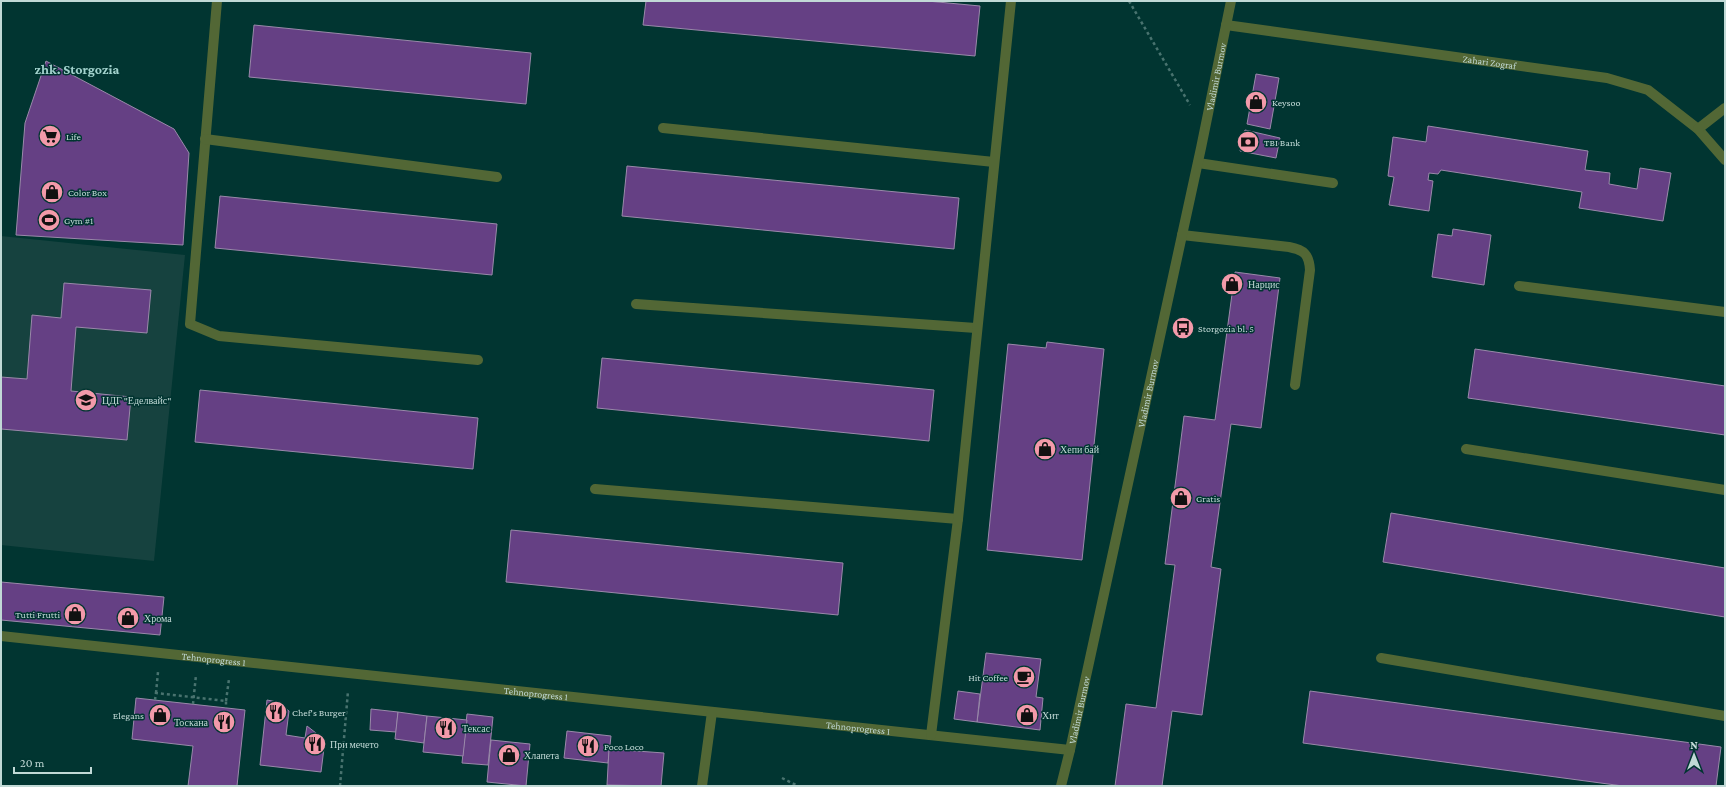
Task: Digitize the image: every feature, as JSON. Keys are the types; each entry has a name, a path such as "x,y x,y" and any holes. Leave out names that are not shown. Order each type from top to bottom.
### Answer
{"street":[{"path":"217,1 190,324 219,336 478,360"},
{"path":"930,735 958,519 976,328 1011,1"},
{"name":"Vladimir Burmov","path":"1061,786 1198,163 1230,1"},
{"name":"Zahari Zograf","path":"1226,25 1607,78 1648,90 1698,129 1725,160"},
{"path":"1698,129 1725,108"},
{"path":"663,128 994,162"},
{"path":"205,140 497,177"},
{"path":"1198,163 1333,183"},
{"path":"1182,234 1289,247 1301,250 1309,260 1310,270 1295,385"},
{"path":"1519,286 1725,312"},
{"path":"636,304 976,328"},
{"path":"1466,449 1725,490"},
{"path":"595,489 958,519"},
{"name":"Tehnoprogress 1","path":"1,636 1070,750"},
{"path":"1381,658 1725,716"},
{"path":"702,786 712,712"}],"path":[{"path":"1129,1 1205,130"},
{"path":"340,786 349,673"},
{"path":"155,700 157,677"},
{"path":"192,704 195,682"},
{"path":"226,708 228,686"},
{"path":"156,693 226,701"},
{"path":"782,778 798,786"}],"shaded area":[{"name":"ЦДГ \"Еделвайс\"","path":"1,236 185,255 154,561 1,545"}],"building":[{"path":"646,1 927,1 980,6 975,56 643,25"},
{"path":"254,25 531,53 526,104 249,77"},
{"path":"46,61 174,129 189,153 183,245 16,235 25,123"},
{"path":"1256,74 1279,78 1270,129 1247,124"},
{"path":"1428,126 1588,151 1585,170 1610,173 1609,184 1637,189 1640,168 1671,173 1663,221 1579,208 1582,192 1441,170 1438,174 1429,173 1428,180 1433,181 1429,211 1389,205 1394,177 1388,176 1393,137 1426,142"},
{"path":"1245,130 1280,138 1276,158 1240,151"},
{"path":"627,166 959,198 954,249 622,216"},
{"path":"220,196 497,224 492,275 215,248"},
{"path":"1453,229 1491,235 1484,285 1432,277 1438,234 1452,236"},
{"path":"1235,272 1280,278 1261,428 1231,424 1211,567 1221,569 1202,715 1172,711 1162,786 1115,786 1126,704 1156,708 1175,565 1165,564 1184,416 1215,420"},
{"path":"64,283 151,290 147,333 76,327 71,391 131,397 127,440 1,429 1,377 27,379 32,315 61,318"},
{"name":"Хепи бай","path":"1047,342 1104,349 1082,560 987,550 1008,344 1046,348"},
{"path":"1475,349 1725,386 1725,435 1468,398"},
{"path":"602,358 934,390 929,441 597,408"},
{"path":"200,390 478,418 473,469 195,442"},
{"path":"1391,513 1725,568 1725,617 1383,562"},
{"path":"511,530 843,563 838,615 506,582"},
{"path":"1,582 164,597 160,635 1,620"},
{"path":"986,653 1041,659 1036,697 1043,698 1040,730 977,722"},
{"path":"958,691 980,694 977,722 954,719"},
{"path":"1310,691 1721,747 1716,786 1623,786 1303,743"},
{"path":"136,698 245,710 237,786 188,786 193,746 132,739"},
{"path":"267,700 277,702 289,711 286,735 305,738 307,726 325,740 321,772 260,765"},
{"path":"371,709 398,712 396,732 370,730"},
{"path":"398,712 427,716 424,743 395,739"},
{"path":"467,714 493,717 488,765 462,763"},
{"path":"427,716 467,720 463,756 423,752"},
{"path":"567,731 611,736 608,763 564,758"},
{"path":"491,740 530,744 526,786 487,782"},
{"path":"609,749 664,753 661,786 607,785"}],"place":[{"name":"Keysoo","path":"1256,102"},
{"name":"Life","path":"50,136"},
{"name":"TBI Bank","path":"1248,142"},
{"name":"Color Box","path":"52,192"},
{"name":"Gym #1","path":"49,220"},
{"name":"Нарцис","path":"1232,284"},
{"name":"Storgozia bl. 5","path":"1183,328"},
{"name":"ЦДГ \"Еделвайс\"","path":"86,400"},
{"name":"Хепи бай","path":"1045,449"},
{"name":"Gratis","path":"1181,498"},
{"name":"Tutti Frutti","path":"75,614"},
{"name":"Хрома","path":"128,618"},
{"name":"Hit Coffee","path":"1024,677"},
{"name":"Chef's Burger","path":"276,712"},
{"name":"Elegans","path":"160,715"},
{"name":"Хит","path":"1027,715"},
{"name":"Тоскана","path":"224,722"},
{"name":"Тексас","path":"446,728"},
{"name":"При мечето","path":"315,744"},
{"name":"Poco Loco","path":"588,746"},
{"name":"Хлапета","path":"509,755"}],"district":[{"name":"zhk. Storgozia","path":"77,69"}]}
